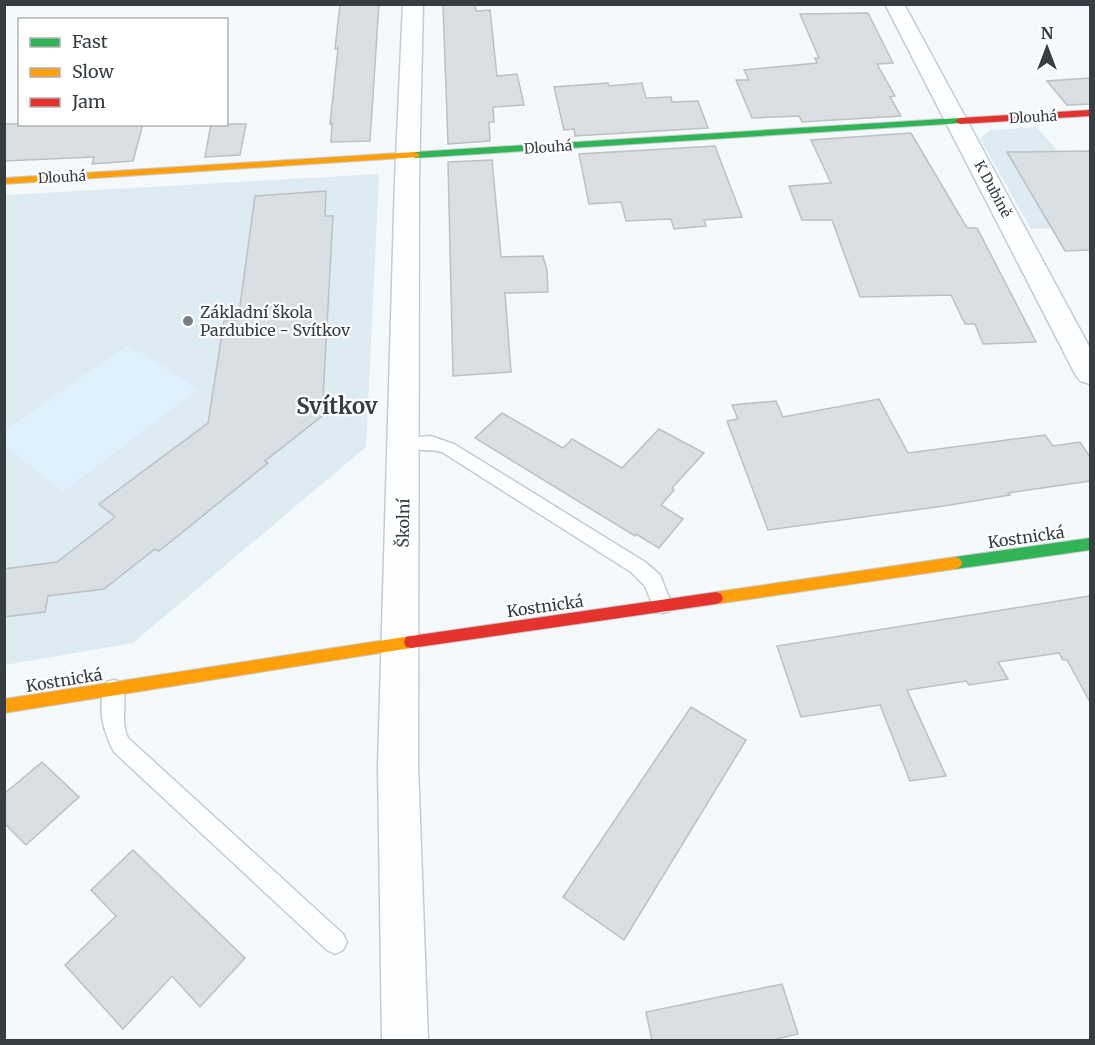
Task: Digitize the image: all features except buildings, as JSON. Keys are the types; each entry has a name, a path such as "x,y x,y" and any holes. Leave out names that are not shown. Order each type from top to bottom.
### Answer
{"street":[{"name":"Školní","path":"405,1041 398,765 408,156 413,4"},
{"name":"K Dubině","path":"894,4 1090,374"},
{"name":"Dlouhá","path":"4,181 1090,113"},
{"name":"Kostnická","path":"4,706 662,605 1090,544"}],"lane":[{"path":"404,443 430,442 448,448 638,567 653,581 662,605"},
{"path":"114,689 113,732 121,745 335,942"}],"shaded area":[{"path":"1036,127 1090,186 1090,228 1031,229 980,139 990,130"},
{"name":"Základní škola Pardubice - Svítkov","path":"379,174 366,447 133,643 5,665 5,195"},
{"path":"128,345 199,389 63,492 5,446 5,430"}],"traffic: fast":[{"path":"415,155 960,121"},
{"path":"955,563 1090,544"}],"traffic: slow":[{"path":"4,181 415,155"},
{"path":"716,598 955,563"},
{"path":"4,706 411,642"}],"traffic: jam":[{"path":"960,121 1090,113"},
{"path":"411,642 716,598"}],"place":[{"name":"Základní škola Pardubice - Svítkov","path":"188,321"}],"district":[{"name":"Svítkov","path":"337,406"}]}
